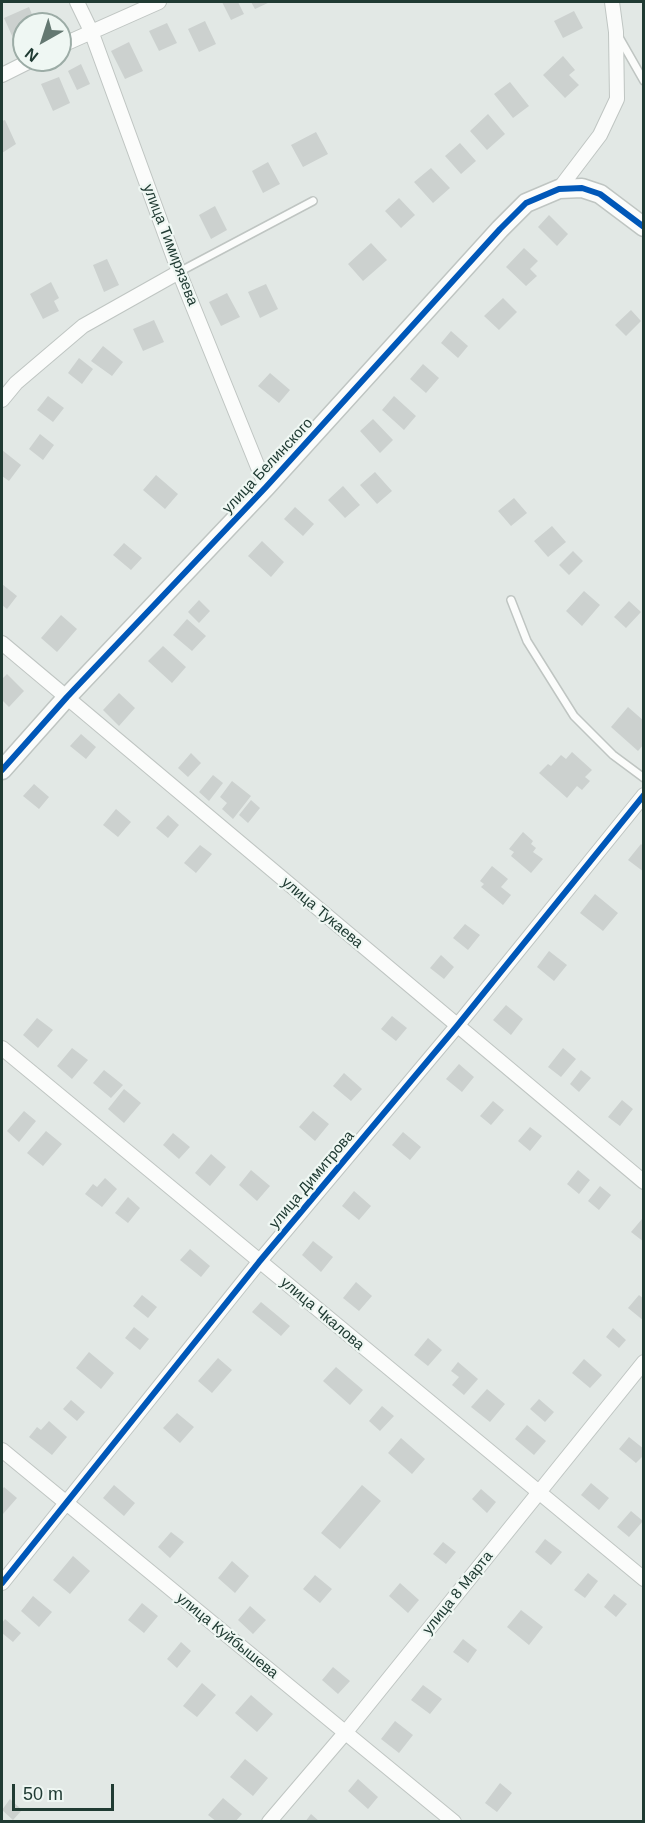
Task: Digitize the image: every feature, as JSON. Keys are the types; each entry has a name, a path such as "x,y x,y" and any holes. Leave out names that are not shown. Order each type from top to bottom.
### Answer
{"street":[{"name":"улица Тимирязева","path":"77,2 91,31 179,272 266,487"},
{"path":"72,40 159,2"},
{"path":"559,189 600,135 617,99 612,2"},
{"path":"559,189 582,188 600,194 644,227"},
{"name":"улица Белинского","path":"2,770 67,697 266,487 500,229 526,202 559,189"},
{"path":"2,400 16,383 83,326 179,272"},
{"name":"улица Тукаева","path":"2,643 644,1182"},
{"name":"улица Димитрова","path":"2,1583 259,1262 457,1026 644,795"},
{"name":"улица Чкалова","path":"2,1048 537,1493 644,1579"},
{"name":"улица 8 Марта","path":"269,1821 345,1733 644,1362"},
{"name":"улица Куйбышева","path":"2,1450 454,1821"}],"lane":[{"path":"615,32 644,81"},
{"path":"179,272 313,201"},
{"path":"511,600 527,641 574,716 613,755 644,778"}],"building":[{"path":"222,2 238,2 244,14 231,20"},
{"path":"251,2 270,2 255,9"},
{"path":"29,7 31,12 18,12"},
{"path":"574,11 583,28 563,38 554,21"},
{"path":"12,14 12,36 4,18"},
{"path":"205,21 216,44 199,52 188,29"},
{"path":"167,23 177,43 159,51 149,31"},
{"path":"129,42 143,71 125,79 111,51"},
{"path":"563,56 575,70 569,75 579,85 565,98 543,75"},
{"path":"81,64 90,84 77,90 68,72 72,72 72,69"},
{"path":"59,77 70,103 53,111 41,84"},
{"path":"510,82 529,106 513,118 494,94"},
{"path":"488,114 505,134 487,150 470,131"},
{"path":"5,120 16,144 2,153 2,121"},
{"path":"316,132 328,154 303,167 291,145"},
{"path":"460,143 476,161 461,174 445,156"},
{"path":"268,162 280,184 263,193 252,171"},
{"path":"431,168 450,188 433,203 414,182"},
{"path":"399,198 415,215 401,228 385,211"},
{"path":"215,206 227,230 211,239 199,215"},
{"path":"549,215 568,234 557,246 538,227"},
{"path":"371,243 387,260 363,281 348,264"},
{"path":"524,248 538,261 530,269 537,276 526,286 506,267"},
{"path":"107,259 119,285 104,292 93,265"},
{"path":"51,282 59,298 54,301 59,311 43,319 30,294"},
{"path":"266,284 278,309 260,318 248,292"},
{"path":"227,293 240,317 221,326 209,302"},
{"path":"503,298 517,312 499,330 484,316"},
{"path":"631,310 641,321 626,336 615,325"},
{"path":"154,320 164,342 143,351 133,329"},
{"path":"451,331 468,346 458,358 441,343"},
{"path":"103,346 123,362 112,376 91,361"},
{"path":"79,358 93,369 82,384 68,373"},
{"path":"423,364 439,378 426,393 410,379"},
{"path":"270,373 290,390 279,403 258,386"},
{"path":"48,396 64,408 53,422 37,410"},
{"path":"394,396 416,416 404,430 382,410"},
{"path":"373,419 393,440 380,453 360,431"},
{"path":"40,434 54,445 43,460 29,449"},
{"path":"2,450 21,465 9,481 2,476"},
{"path":"375,472 392,491 377,504 360,485"},
{"path":"156,475 178,494 165,509 143,490"},
{"path":"343,486 360,505 345,518 328,500"},
{"path":"514,498 527,513 511,526 498,511"},
{"path":"295,507 314,524 303,536 284,519"},
{"path":"552,526 566,542 548,557 534,541"},
{"path":"262,541 284,562 271,577 248,556"},
{"path":"124,543 142,558 131,570 113,555"},
{"path":"573,551 583,561 569,575 559,565"},
{"path":"2,584 17,596 7,609 2,605"},
{"path":"584,591 600,605 582,626 566,611"},
{"path":"199,600 210,611 199,623 188,612"},
{"path":"629,601 641,612 626,628 614,617"},
{"path":"61,615 77,629 57,652 41,638"},
{"path":"187,619 206,636 192,651 173,635"},
{"path":"163,646 186,667 172,683 148,661"},
{"path":"7,674 24,691 9,707 2,700 2,679"},
{"path":"119,693 135,708 119,726 103,710"},
{"path":"628,707 644,721 644,744 638,751 611,727"},
{"path":"81,734 96,747 86,759 70,746"},
{"path":"572,752 592,770 585,777 590,781 582,790 577,786 567,798 539,773 548,764 551,766 561,755 566,759"},
{"path":"191,753 201,763 188,777 178,768"},
{"path":"213,775 223,783 209,801 199,792"},
{"path":"232,781 251,796 233,819 222,809 227,803 220,797"},
{"path":"34,784 49,797 39,809 23,796"},
{"path":"251,800 260,808 248,823 239,815"},
{"path":"116,809 131,822 118,837 103,825"},
{"path":"168,815 179,825 168,838 156,828"},
{"path":"523,832 533,841 531,844 536,848 533,852 543,859 531,873 511,856 514,852 509,849"},
{"path":"641,844 644,847 644,872 628,860"},
{"path":"200,845 212,854 196,873 184,863"},
{"path":"492,866 508,879 501,887 511,895 503,905 481,887 484,884 480,881"},
{"path":"595,894 618,913 603,931 580,913"},
{"path":"465,924 480,935 468,950 453,938"},
{"path":"549,951 567,965 554,981 537,967"},
{"path":"441,955 454,967 444,979 430,968"},
{"path":"506,1005 523,1019 511,1035 493,1020"},
{"path":"392,1016 407,1028 396,1041 381,1029"},
{"path":"37,1018 53,1030 38,1048 23,1035"},
{"path":"72,1048 88,1060 72,1079 57,1066"},
{"path":"563,1048 576,1059 561,1077 548,1067"},
{"path":"459,1064 474,1077 462,1092 446,1079"},
{"path":"104,1070 123,1085 111,1098 93,1083"},
{"path":"581,1070 591,1078 579,1092 570,1084"},
{"path":"344,1073 362,1089 351,1101 333,1086"},
{"path":"124,1089 141,1103 124,1123 108,1109"},
{"path":"622,1100 633,1109 620,1126 608,1117"},
{"path":"493,1101 504,1110 491,1125 480,1116"},
{"path":"24,1111 36,1121 19,1142 7,1131"},
{"path":"313,1111 329,1124 315,1141 299,1127"},
{"path":"530,1127 542,1136 530,1151 518,1141"},
{"path":"46,1131 62,1144 43,1166 27,1153"},
{"path":"403,1132 421,1147 410,1160 392,1145"},
{"path":"173,1133 190,1147 179,1159 163,1145"},
{"path":"211,1154 226,1167 210,1186 195,1173"},
{"path":"251,1170 270,1186 257,1201 239,1185"},
{"path":"578,1170 590,1180 579,1194 567,1184"},
{"path":"105,1178 117,1189 102,1207 85,1194 93,1184 97,1187"},
{"path":"600,1186 611,1195 599,1210 588,1201"},
{"path":"354,1191 371,1206 359,1220 342,1206"},
{"path":"128,1197 140,1208 128,1223 115,1213"},
{"path":"642,1219 644,1220 644,1242 631,1232"},
{"path":"313,1241 333,1257 321,1272 302,1255"},
{"path":"190,1249 210,1266 201,1277 180,1260"},
{"path":"356,1282 372,1296 359,1311 343,1298"},
{"path":"142,1295 157,1307 148,1318 133,1306"},
{"path":"639,1295 644,1299 644,1321 628,1308"},
{"path":"261,1302 290,1326 281,1336 252,1312"},
{"path":"134,1327 149,1339 140,1350 125,1338"},
{"path":"613,1328 626,1340 619,1348 606,1337"},
{"path":"428,1338 442,1350 428,1366 414,1355"},
{"path":"89,1352 114,1373 101,1389 76,1368"},
{"path":"218,1358 232,1370 212,1393 198,1381"},
{"path":"584,1359 602,1375 590,1388 572,1373"},
{"path":"458,1362 478,1379 464,1395 452,1385 459,1377 451,1371"},
{"path":"336,1367 363,1390 350,1405 323,1381"},
{"path":"487,1389 505,1404 490,1422 471,1407"},
{"path":"539,1399 554,1412 545,1422 530,1409"},
{"path":"71,1400 85,1412 77,1421 63,1409"},
{"path":"382,1406 394,1416 380,1431 369,1421"},
{"path":"177,1413 194,1427 180,1443 163,1428"},
{"path":"49,1421 67,1437 52,1455 29,1437 37,1427 41,1430"},
{"path":"527,1425 546,1441 534,1455 515,1439"},
{"path":"629,1437 644,1449 644,1455 636,1463 619,1449"},
{"path":"401,1438 425,1459 412,1474 388,1453"},
{"path":"591,1483 609,1498 599,1510 581,1495"},
{"path":"114,1485 135,1503 124,1516 103,1498"},
{"path":"362,1485 381,1501 340,1549 321,1533"},
{"path":"4,1487 17,1498 3,1514 2,1490"},
{"path":"481,1489 496,1502 487,1513 472,1499"},
{"path":"631,1511 643,1521 629,1537 617,1527"},
{"path":"171,1532 184,1542 170,1558 158,1547"},
{"path":"545,1539 562,1552 551,1565 535,1552"},
{"path":"443,1542 456,1552 446,1564 433,1554"},
{"path":"73,1556 90,1571 70,1594 53,1580"},
{"path":"232,1561 249,1576 235,1593 218,1578"},
{"path":"588,1573 598,1581 585,1598 574,1590"},
{"path":"315,1575 332,1589 320,1603 303,1589"},
{"path":"400,1583 419,1600 408,1613 389,1596"},
{"path":"614,1594 627,1604 616,1617 604,1607"},
{"path":"33,1596 52,1612 39,1627 21,1611"},
{"path":"142,1603 158,1616 144,1633 128,1620"},
{"path":"250,1606 266,1620 253,1634 238,1620"},
{"path":"521,1610 543,1627 529,1645 507,1627"},
{"path":"5,1619 21,1633 13,1642 2,1633 2,1623"},
{"path":"463,1639 477,1650 468,1663 453,1652"},
{"path":"181,1642 191,1651 177,1668 167,1659"},
{"path":"333,1667 350,1681 338,1694 322,1680"},
{"path":"202,1683 216,1695 197,1717 183,1706"},
{"path":"423,1685 442,1699 430,1714 411,1700"},
{"path":"251,1695 273,1714 257,1732 235,1713"},
{"path":"395,1721 413,1735 399,1753 381,1739"},
{"path":"245,1759 268,1778 253,1796 230,1777"},
{"path":"358,1779 378,1797 368,1809 348,1791"},
{"path":"500,1783 512,1793 497,1812 485,1803"},
{"path":"223,1798 242,1814 235,1822 217,1822 208,1815"},
{"path":"10,1799 22,1810 13,1820 2,1810"},
{"path":"311,1814 320,1822 305,1822"}],"cycle path":[{"path":"2,770 67,697 266,487 526,203 559,189 582,188 600,194 644,227"},
{"path":"2,1583 259,1262 457,1026 644,795"}]}
